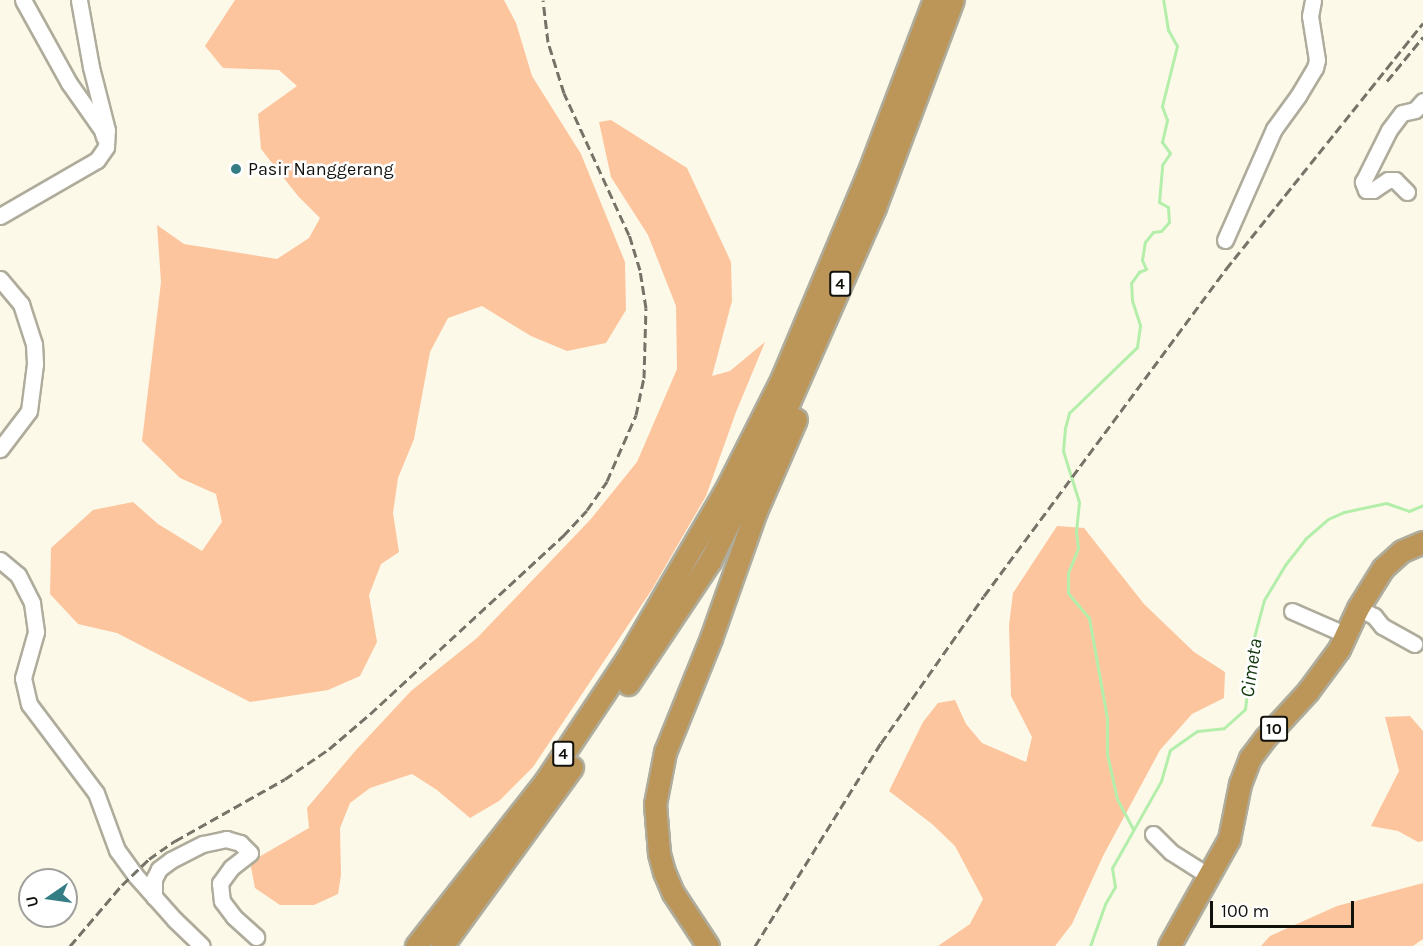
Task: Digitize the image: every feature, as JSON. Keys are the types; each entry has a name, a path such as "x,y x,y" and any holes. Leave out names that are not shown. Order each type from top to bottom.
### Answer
{"highway":[{"name":"4","path":"416,946 546,780 628,657 724,493 798,339 867,176 934,0"},
{"name":"4","path":"442,946 549,802 710,561 789,402 875,207 952,0"},
{"path":"708,946 674,893 659,853 655,804 663,762 711,638 756,511 830,339 842,280"},
{"name":"10","path":"1169,946 1229,839 1240,784 1250,758 1308,691 1347,635 1358,608 1383,568 1402,551 1423,542"}],"street":[{"path":"23,0 69,83 102,130 106,147"},
{"path":"0,216 98,160 106,147 107,130 91,67 79,0"},
{"path":"1225,240 1274,129 1299,96 1315,68 1317,60 1310,16 1313,0"},
{"path":"1407,192 1395,180 1388,180 1373,190 1366,190 1363,182 1389,130 1402,113 1415,110 1423,101"},
{"path":"0,279 21,304 34,344 35,364 28,411 0,449"},
{"path":"0,560 18,575 32,603 36,633 23,678 28,704 96,794 117,850 154,897 202,946"},
{"path":"1358,608 1374,616 1382,626 1414,644"},
{"path":"1292,611 1347,635"},
{"path":"1153,834 1172,852 1209,876"},
{"path":"154,897 154,879 159,869 171,860 203,844 226,839 240,843 250,854 224,877 220,883 220,892 222,901 234,917 256,937"}],"shaded area":[{"path":"235,0 504,0 516,23 532,76 581,154 625,262 626,310 606,343 567,351 531,336 482,306 448,318 430,352 414,439 398,478 393,513 399,552 381,564 369,595 377,642 360,676 328,690 250,702 117,633 78,624 50,594 51,548 93,510 133,502 158,524 202,551 222,522 216,494 180,478 142,441 161,282 157,225 184,244 277,259 309,238 320,218 298,196 261,149 258,114 297,86 279,70 223,68 205,46"},
{"path":"611,120 687,168 731,262 732,301 712,376 730,371 765,342 736,412 706,496 651,591 533,767 499,801 470,818 437,790 412,774 370,788 350,803 340,828 341,875 338,894 314,905 280,905 255,888 250,862 309,828 307,808 356,750 411,691 477,638 590,520 637,462 677,369 676,306 648,235 611,177 599,122"},
{"path":"1057,526 1084,528 1144,604 1194,652 1225,672 1224,698 1192,714 1160,750 1103,856 1072,924 1055,946 938,946 970,924 983,899 955,846 932,824 889,791 923,722 938,703 955,700 966,724 982,743 1026,762 1032,737 1011,696 1009,625 1013,593"},
{"path":"1410,716 1423,731 1423,841 1418,842 1398,831 1371,826 1399,771 1385,717"},
{"path":"1423,883 1423,939 1413,946 1261,946 1270,936 1337,906"}],"waterway":[{"path":"1133,829 1117,799 1107,754 1107,718 1089,618 1068,593 1068,573 1078,548 1076,531 1079,502 1063,451 1069,413 1137,347 1140,325 1132,300 1131,283 1139,272 1146,269 1142,260 1145,242 1153,232 1161,231 1169,222 1168,207 1159,202 1162,165 1170,153 1162,142 1167,120 1162,106 1177,46 1168,30 1163,0"},
{"name":"Cimeta","path":"1090,946 1105,904 1115,887 1112,868 1161,781 1170,750 1197,731 1224,728 1245,709 1253,641 1264,600 1285,565 1305,539 1328,519 1344,512 1386,503 1409,511 1423,505"}],"railway":[{"path":"70,946 122,885 149,859 175,841 285,779 329,749 370,714 563,536 587,510 607,481 636,415 644,378 646,308 640,270 629,235 564,93 548,42 543,0"},
{"path":"755,946 881,743 984,596 1226,269 1423,23"},
{"path":"1387,81 1423,37"}],"place":[{"name":"Pasir Nanggerang","path":"236,169"}]}
